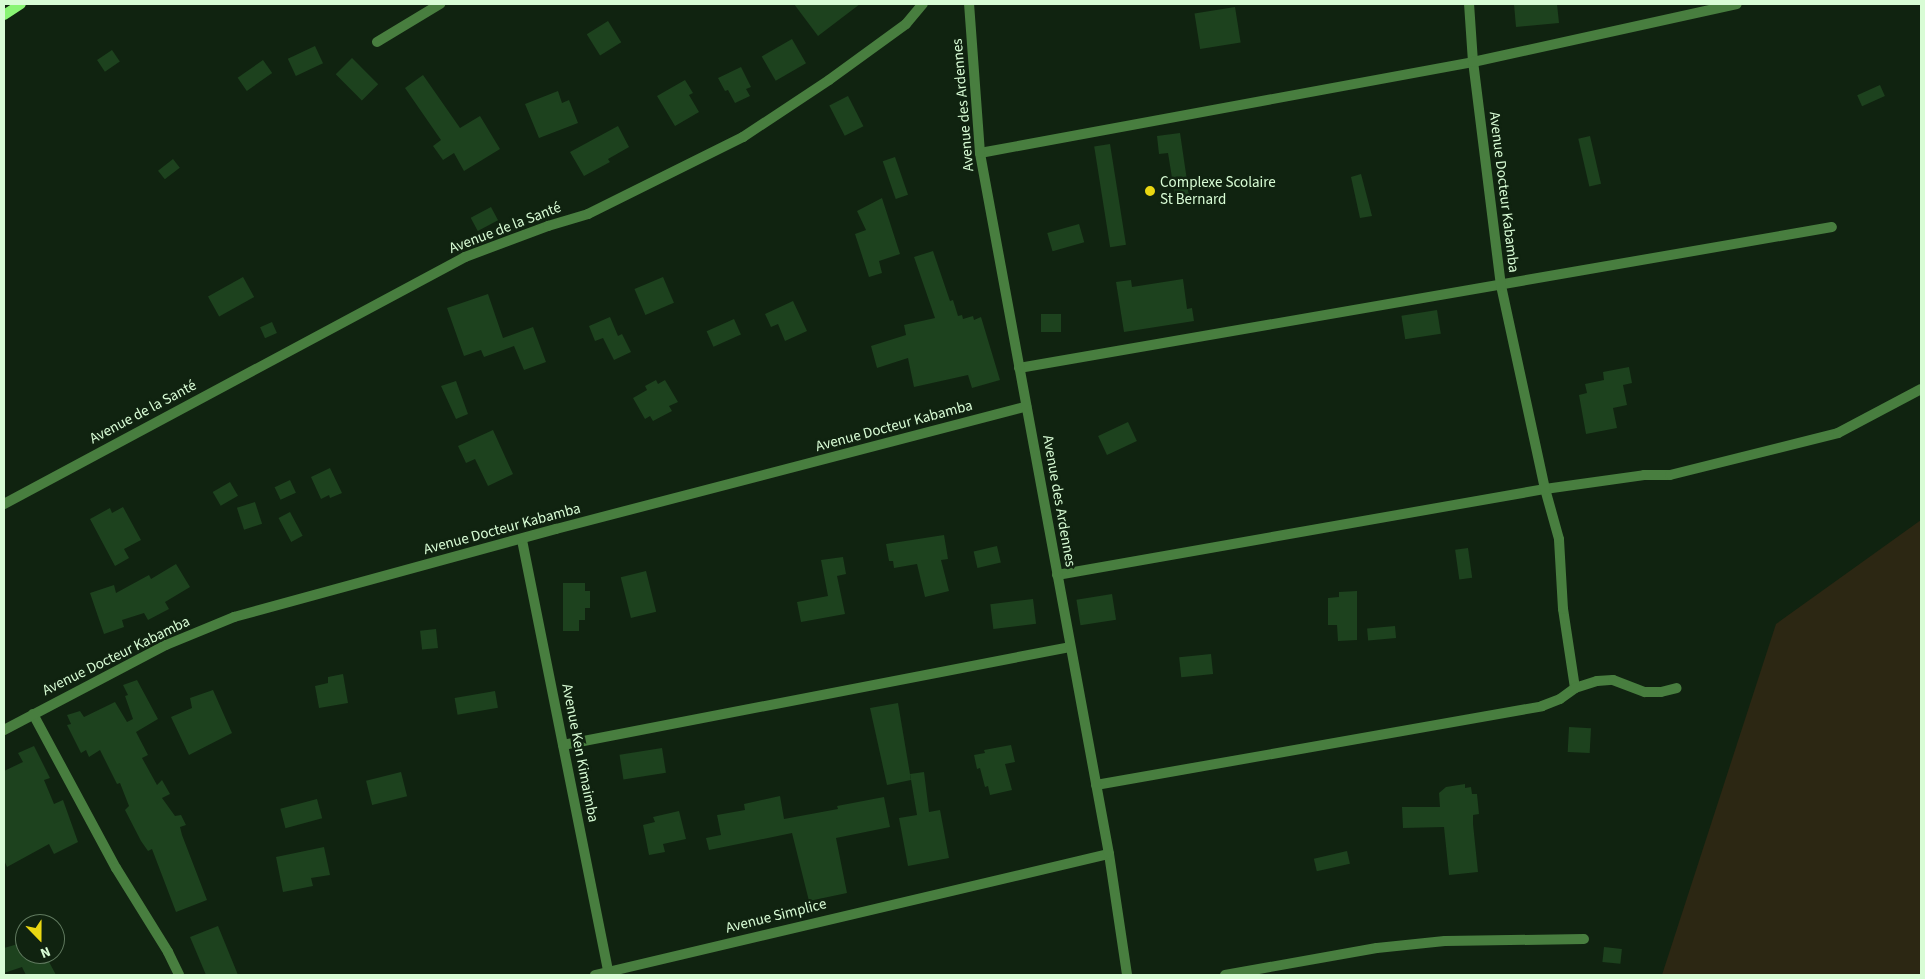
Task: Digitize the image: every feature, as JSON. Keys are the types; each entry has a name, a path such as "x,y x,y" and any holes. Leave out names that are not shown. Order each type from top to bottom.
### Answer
{"main road":[{"path":"4,15 21,4"}],"street":[{"path":"377,42 440,4"},
{"name":"Avenue de la Santé","path":"4,504 465,257 548,226 588,214 743,137 829,80 906,24 923,4"},
{"name":"Avenue des Ardennes","path":"969,4 980,153 1018,368 1109,854 1127,975"},
{"name":"Avenue Docteur Kabamba","path":"1018,368 1501,286 1473,62 1469,4"},
{"path":"980,153 1473,62 1737,4"},
{"path":"1575,688 1563,608 1559,539 1545,489 1501,286 1832,227"},
{"path":"1057,575 1545,489 1644,475 1670,475 1816,440 1858,424 1921,390"},
{"name":"Avenue Docteur Kabamba","path":"4,730 166,645 234,617 288,601 1026,407"},
{"name":"Avenue Ken Kimaimba","path":"522,540 609,974"},
{"path":"563,745 1070,647"},
{"path":"1096,785 1542,706 1560,699 1575,688 1597,681 1613,680 1645,692 1661,692 1678,688"},
{"path":"33,714 116,868 168,952 179,975"},
{"name":"Avenue Simplice","path":"595,975 609,974 964,886 1109,854"},
{"path":"1225,975 1377,948 1445,941 1584,939"}],"shaded area":[{"path":"1921,520 1921,975 1662,975 1776,624"}],"building":[{"path":"794,4 860,4 818,36"},
{"path":"1514,4 1557,4 1559,23 1516,27"},
{"path":"1235,7 1241,43 1200,49 1195,13"},
{"path":"608,21 621,42 600,55 587,34"},
{"path":"792,39 806,63 776,81 762,56"},
{"path":"315,46 323,63 296,76 288,59"},
{"path":"112,50 120,62 105,72 97,60"},
{"path":"352,58 378,84 362,100 336,74"},
{"path":"263,60 272,73 247,91 238,78"},
{"path":"741,67 751,87 746,89 750,96 735,103 728,90 725,91 718,78"},
{"path":"423,75 460,128 480,116 500,149 464,171 454,153 443,160 433,146 441,140 405,88"},
{"path":"685,80 693,93 689,95 699,112 675,126 657,96"},
{"path":"1880,85 1885,96 1862,106 1857,95"},
{"path":"558,91 562,103 569,100 578,123 539,138 525,104"},
{"path":"848,96 863,126 845,136 829,106"},
{"path":"618,126 629,147 608,159 610,162 584,176 570,152"},
{"path":"1180,133 1189,194 1175,196 1168,153 1159,154 1157,136"},
{"path":"1590,136 1601,184 1589,186 1578,139"},
{"path":"1110,144 1126,245 1110,247 1094,147"},
{"path":"895,157 908,195 896,199 883,161"},
{"path":"173,159 180,168 165,179 158,171"},
{"path":"1361,174 1372,216 1360,218 1351,177"},
{"path":"882,198 900,254 879,261 882,273 869,277 855,234 866,230 857,211"},
{"path":"491,207 498,220 478,231 471,218"},
{"path":"1079,224 1084,242 1053,251 1047,233"},
{"path":"933,251 950,301 953,300 958,316 962,315 963,319 973,316 974,320 981,317 1000,380 972,388 968,375 914,387 908,358 877,368 871,346 906,335 904,325 935,318 914,257"},
{"path":"243,277 254,297 219,317 208,296"},
{"path":"663,277 674,303 645,315 634,289"},
{"path":"1183,279 1187,309 1192,308 1194,321 1124,332 1116,282 1131,280 1132,287"},
{"path":"488,294 503,338 533,327 546,362 524,370 514,346 484,357 481,350 464,356 447,308"},
{"path":"793,301 807,331 785,341 778,324 771,327 765,314"},
{"path":"1437,310 1441,334 1405,339 1401,316"},
{"path":"1041,314 1061,314 1061,332 1041,332"},
{"path":"610,317 618,336 622,334 631,352 614,360 603,338 595,341 589,326"},
{"path":"734,319 741,335 714,347 707,331"},
{"path":"272,322 277,333 265,338 260,327"},
{"path":"1629,367 1632,383 1623,385 1627,405 1613,408 1617,428 1586,434 1579,395 1587,393 1585,384 1604,380 1603,372"},
{"path":"656,380 658,384 665,380 678,402 669,406 672,411 653,421 650,416 645,419 633,398 647,390 645,386"},
{"path":"456,381 468,414 456,419 441,386"},
{"path":"1128,422 1137,441 1107,455 1098,436"},
{"path":"493,430 513,474 488,486 475,459 466,463 458,446"},
{"path":"330,468 342,493 330,498 329,495 321,499 311,477"},
{"path":"290,480 296,493 281,500 275,487"},
{"path":"230,482 238,496 221,506 213,492"},
{"path":"255,502 262,524 244,530 237,508"},
{"path":"123,507 141,540 124,549 129,558 115,566 90,519 110,508 112,513"},
{"path":"290,512 303,536 291,542 279,518"},
{"path":"944,535 948,559 941,560 949,591 925,597 917,564 894,568 893,561 889,561 886,544"},
{"path":"997,546 1001,563 977,568 974,551"},
{"path":"1468,548 1472,578 1459,580 1455,550"},
{"path":"843,557 846,574 837,576 845,614 801,622 797,602 828,596 821,560"},
{"path":"176,564 190,587 165,602 169,609 148,620 144,613 122,620 124,627 104,634 90,593 114,585 116,593 149,575 151,579"},
{"path":"646,571 656,612 631,618 621,577"},
{"path":"563,583 585,583 585,591 590,591 590,608 585,608 585,620 579,620 579,631 563,631"},
{"path":"1357,591 1357,640 1338,641 1337,625 1328,625 1328,598 1339,597 1339,592"},
{"path":"1112,594 1116,620 1081,625 1076,600"},
{"path":"1033,599 1036,624 993,629 990,604"},
{"path":"1395,626 1396,638 1368,640 1367,628"},
{"path":"436,629 438,648 422,650 420,631"},
{"path":"1211,654 1213,674 1181,677 1179,657"},
{"path":"343,674 348,703 319,708 315,686 328,683 328,677"},
{"path":"137,680 158,719 136,732 148,755 142,758 157,785 162,780 170,794 162,798 175,816 181,815 186,825 180,827 182,835 207,900 176,912 152,849 148,851 141,841 125,810 129,806 120,783 117,784 100,750 89,757 86,750 81,753 67,725 71,724 67,715 80,711 84,717 115,702 127,722 133,719 125,696 128,695 123,685"},
{"path":"213,690 232,733 189,755 171,717 192,708 190,698"},
{"path":"495,691 498,708 458,715 455,698"},
{"path":"898,703 911,780 887,785 870,708"},
{"path":"1569,727 1591,728 1590,753 1568,752"},
{"path":"1011,745 1015,762 1005,764 1012,790 990,795 988,786 985,787 980,768 977,769 974,755 985,753 984,750"},
{"path":"34,746 50,778 44,780 54,804 63,800 78,842 54,854 49,844 7,867 4,860 4,771 23,762 18,753"},
{"path":"662,748 666,773 623,779 620,755"},
{"path":"401,772 407,796 372,805 366,781"},
{"path":"924,772 929,812 940,810 949,858 908,866 899,818 917,815 910,774"},
{"path":"1465,784 1465,788 1471,787 1472,794 1477,794 1479,814 1473,815 1473,824 1478,872 1449,875 1444,827 1403,828 1402,807 1440,807 1439,793 1446,787"},
{"path":"780,796 784,819 838,809 837,806 884,797 890,827 836,838 847,893 809,901 792,833 709,850 706,838 721,835 717,815 745,810 744,804"},
{"path":"317,799 322,818 285,828 280,809"},
{"path":"679,811 686,839 663,844 665,852 649,855 643,825 655,822 653,817"},
{"path":"324,847 330,875 311,878 313,886 283,892 276,857"},
{"path":"1347,851 1350,864 1317,871 1314,859"},
{"path":"218,926 238,975 206,975 190,937"},
{"path":"15,945 15,964 50,964 56,975 26,975 22,967 4,973 4,948"},
{"path":"1604,947 1622,949 1620,964 1602,962"}],"place":[{"name":"Complexe Scolaire St Bernard","path":"1150,191"}]}
